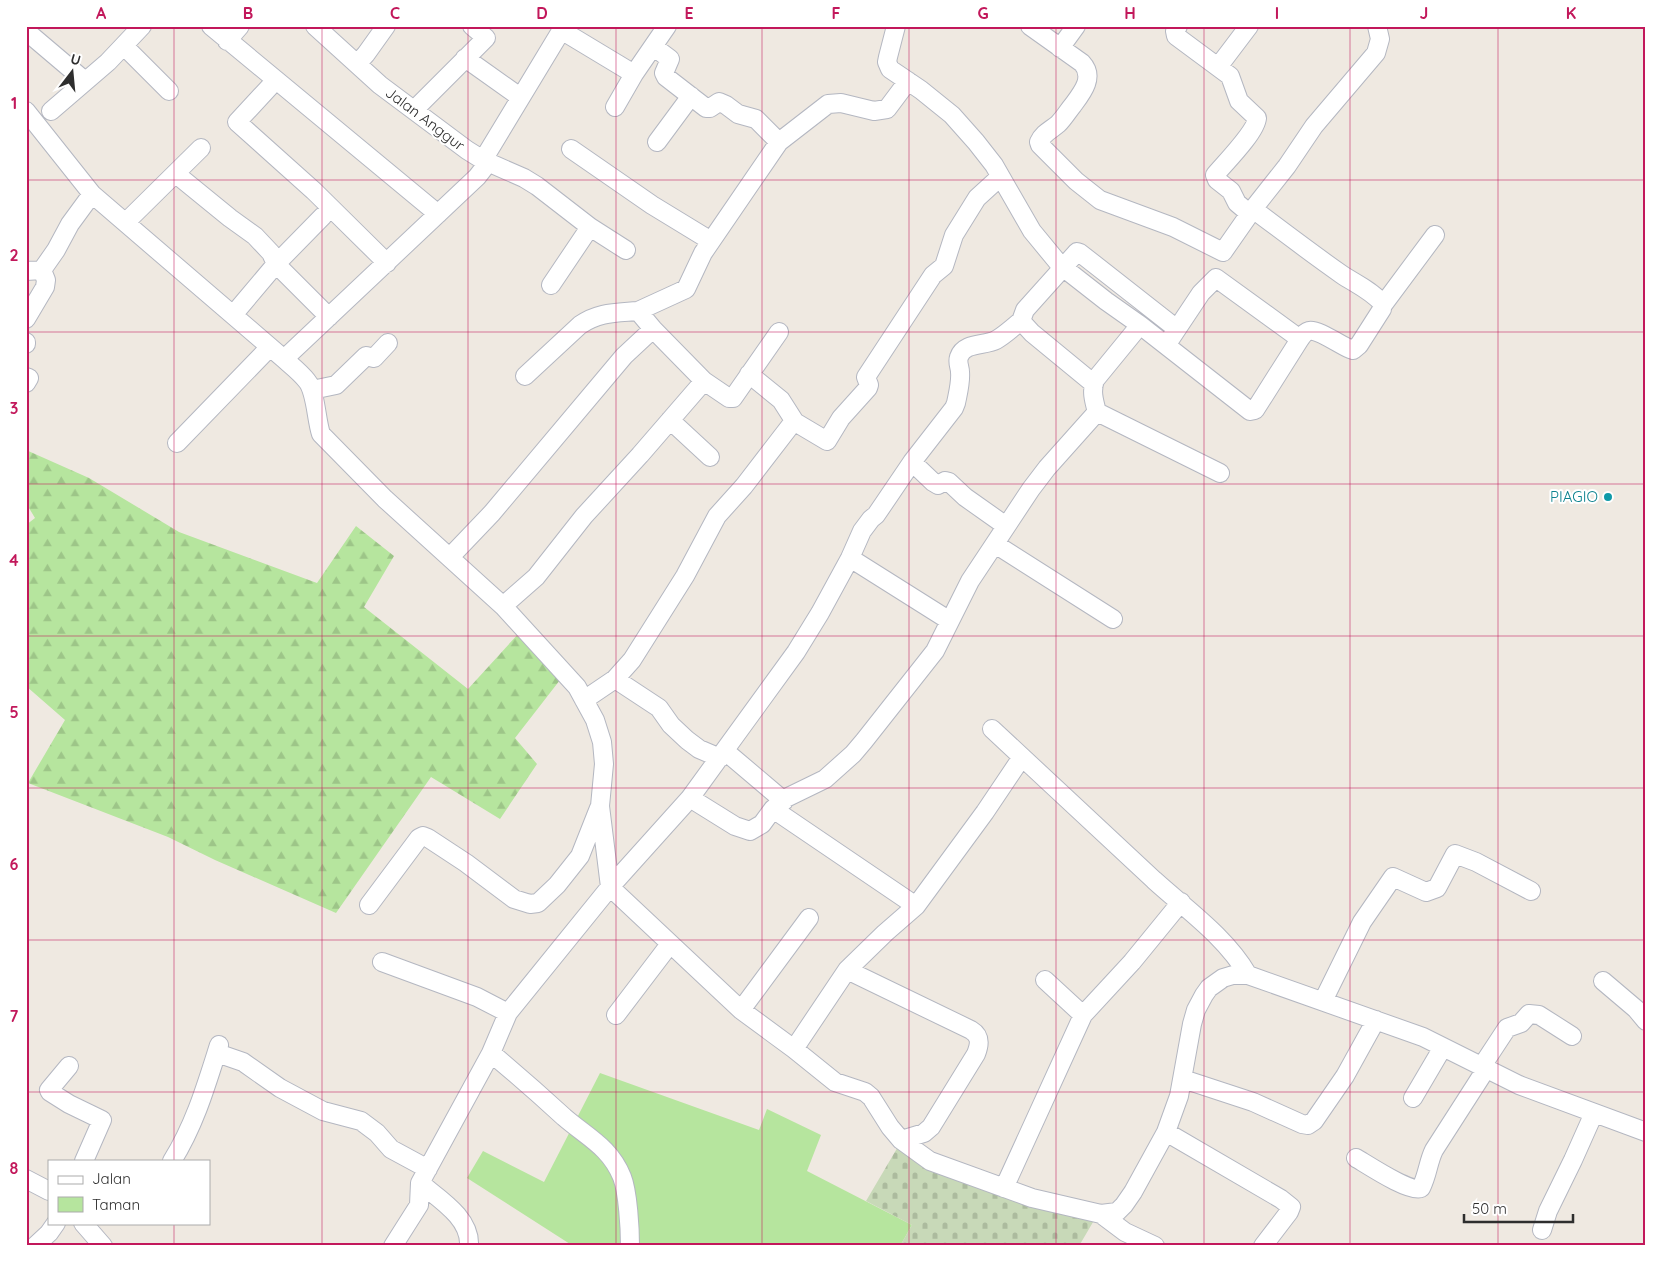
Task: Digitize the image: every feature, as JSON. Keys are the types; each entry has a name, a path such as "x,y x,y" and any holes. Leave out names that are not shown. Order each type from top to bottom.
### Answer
{"street":[{"path":"51,111 124,46 142,26"},
{"path":"211,26 438,214"},
{"path":"227,41 240,26"},
{"name":"Jalan Anggur","path":"315,26 380,85 482,160 517,174 537,186 590,227 626,250"},
{"path":"357,64 386,26"},
{"path":"414,110 491,32 472,26"},
{"path":"615,107 634,74 667,26"},
{"path":"896,26 887,62 890,69 921,90 952,115 976,142 1000,177 1032,231 1062,267 1250,411 1253,412 1300,339 1306,333 1312,331 1323,334 1340,345 1353,350 1359,345 1383,306 1435,235"},
{"path":"1030,26 1085,66 1088,75 1083,90 1063,118 1042,136 1038,142 1076,181 1100,200 1173,227 1224,252 1320,118 1376,53 1380,39 1377,26"},
{"path":"1060,48 1076,26"},
{"path":"1178,26 1176,36 1218,67 1232,80 1241,105 1257,118 1247,137 1215,175 1217,180 1231,192 1237,203 1354,284 1372,294 1379,299 1383,306"},
{"path":"1218,67 1249,26"},
{"path":"284,359 478,177 484,168 482,160 562,28 634,74"},
{"path":"26,31 85,81"},
{"path":"124,46 169,91"},
{"path":"654,47 670,60 664,73 666,77 690,96 706,108 721,103 738,114 756,119 779,142"},
{"path":"465,58 520,97"},
{"path":"276,80 237,122 314,191 387,263"},
{"path":"525,376 580,325 588,320 602,314 638,311 686,289 703,253 779,142 828,104 841,103 874,111 887,109 908,82"},
{"path":"657,142 690,96"},
{"path":"26,111 92,194 284,359 308,382 314,396 317,421 321,434 385,499 503,606 576,687 595,720 602,742 604,764 600,806 610,887 741,1010 836,1082 865,1092 871,1097 901,1140 930,1161 1032,1198 1100,1214 1117,1212 1124,1205 1166,1132 1179,1096 1196,1010 1209,988 1224,978 1233,975 1248,975 1423,1037 1526,1088 1646,1132"},
{"path":"126,222 200,148"},
{"path":"571,149 652,205 711,241"},
{"path":"176,174 230,218 256,236 271,253 276,264 329,317"},
{"path":"749,374 781,400 794,421 827,441 832,436 841,418 868,388 869,385 866,377 932,275 944,266 954,235 977,198 1000,177"},
{"path":"26,319 45,287 46,280 34,270 56,250 70,224 92,194"},
{"path":"233,315 276,264 323,216"},
{"path":"551,285 590,227"},
{"path":"393,1246 419,1205 424,1176 491,1054 508,1013 610,887 690,798 796,652 850,558 862,531 876,515 912,462 956,403 960,371 958,364 961,352 967,348 991,343 1020,321 1023,312 1077,252 1177,329"},
{"path":"1165,346 1201,293 1216,278 1300,339"},
{"path":"638,311 704,381 729,398 733,398 779,332"},
{"path":"1020,321 1094,384"},
{"path":"1140,325 1100,373 1094,384 1093,396 1097,412 1220,474"},
{"path":"450,557 492,513 624,356 654,329"},
{"path":"312,390 336,385 366,356 374,358 388,343"},
{"path":"177,443 270,347"},
{"path":"26,377 29,378 26,383"},
{"path":"503,606 536,577 584,516 704,381"},
{"path":"690,798 735,826 750,831 762,824 778,805 825,779 853,754 935,651 970,581 1047,468 1097,412"},
{"path":"670,420 710,457"},
{"path":"584,700 615,678 632,660 685,576 717,516 744,486 794,421"},
{"path":"912,462 935,484 945,481 949,482 1006,526"},
{"path":"995,544 1113,619"},
{"path":"850,558 950,621"},
{"path":"615,678 659,708 671,725 687,740 699,749 722,754 778,805 916,906"},
{"path":"992,729 1181,902 1234,953 1248,975"},
{"path":"794,1049 847,970 916,906 985,812 1022,757"},
{"path":"369,905 419,838 423,836 466,863 514,899 530,904 538,903 557,885 580,856 600,806"},
{"path":"1323,1001 1362,922 1393,877 1426,892 1437,888 1455,854 1476,862 1531,890"},
{"path":"1004,1188 1083,1014 1132,962 1181,902"},
{"path":"741,1010 809,918"},
{"path":"616,1015 670,944"},
{"path":"382,962 477,997 508,1013"},
{"path":"847,970 971,1030 979,1038 980,1045 976,1054 931,1127 924,1133 901,1140"},
{"path":"1045,980 1083,1014"},
{"path":"1603,981 1636,1009 1646,1021"},
{"path":"1356,1158 1405,1185 1415,1189 1421,1188 1429,1170 1434,1150 1507,1028 1521,1023 1529,1014 1539,1015 1572,1036"},
{"path":"1183,1079 1253,1102 1308,1125 1314,1121 1345,1076 1376,1020"},
{"path":"1413,1098 1444,1047"},
{"path":"173,1160 182,1145 199,1108 218,1049 243,1062 280,1088 322,1111 361,1122 377,1133 391,1148 424,1176 459,1218 468,1234 469,1246"},
{"path":"491,1054 602,1146 615,1162 624,1179 630,1227 630,1246"},
{"path":"69,1066 49,1090 50,1092 69,1104 102,1120 84,1160"},
{"path":"1542,1230 1548,1212 1594,1113"},
{"path":"1166,1132 1281,1199 1291,1207 1290,1212 1263,1246"},
{"path":"26,1179 48,1190"},
{"path":"1100,1214 1125,1232 1155,1246"},
{"path":"35,1246 55,1224"},
{"path":"84,1224 103,1246"}],"green space":[{"path":"26,450 89,478 179,532 317,583 356,526 394,556 364,607 468,689 519,633 560,680 515,738 537,764 500,819 431,777 336,913 215,860 168,837 28,783 65,720 26,686 26,525 35,518 26,503"},
{"path":"600,1073 759,1130 767,1109 821,1135 807,1171 912,1225 900,1246 569,1246 570,1244 467,1178 483,1151 544,1182"},
{"path":"899,1145 1096,1217 1079,1246 900,1246 912,1225 866,1201"}],"place":[{"name":"PIAGIO","path":"1608,497"}]}
